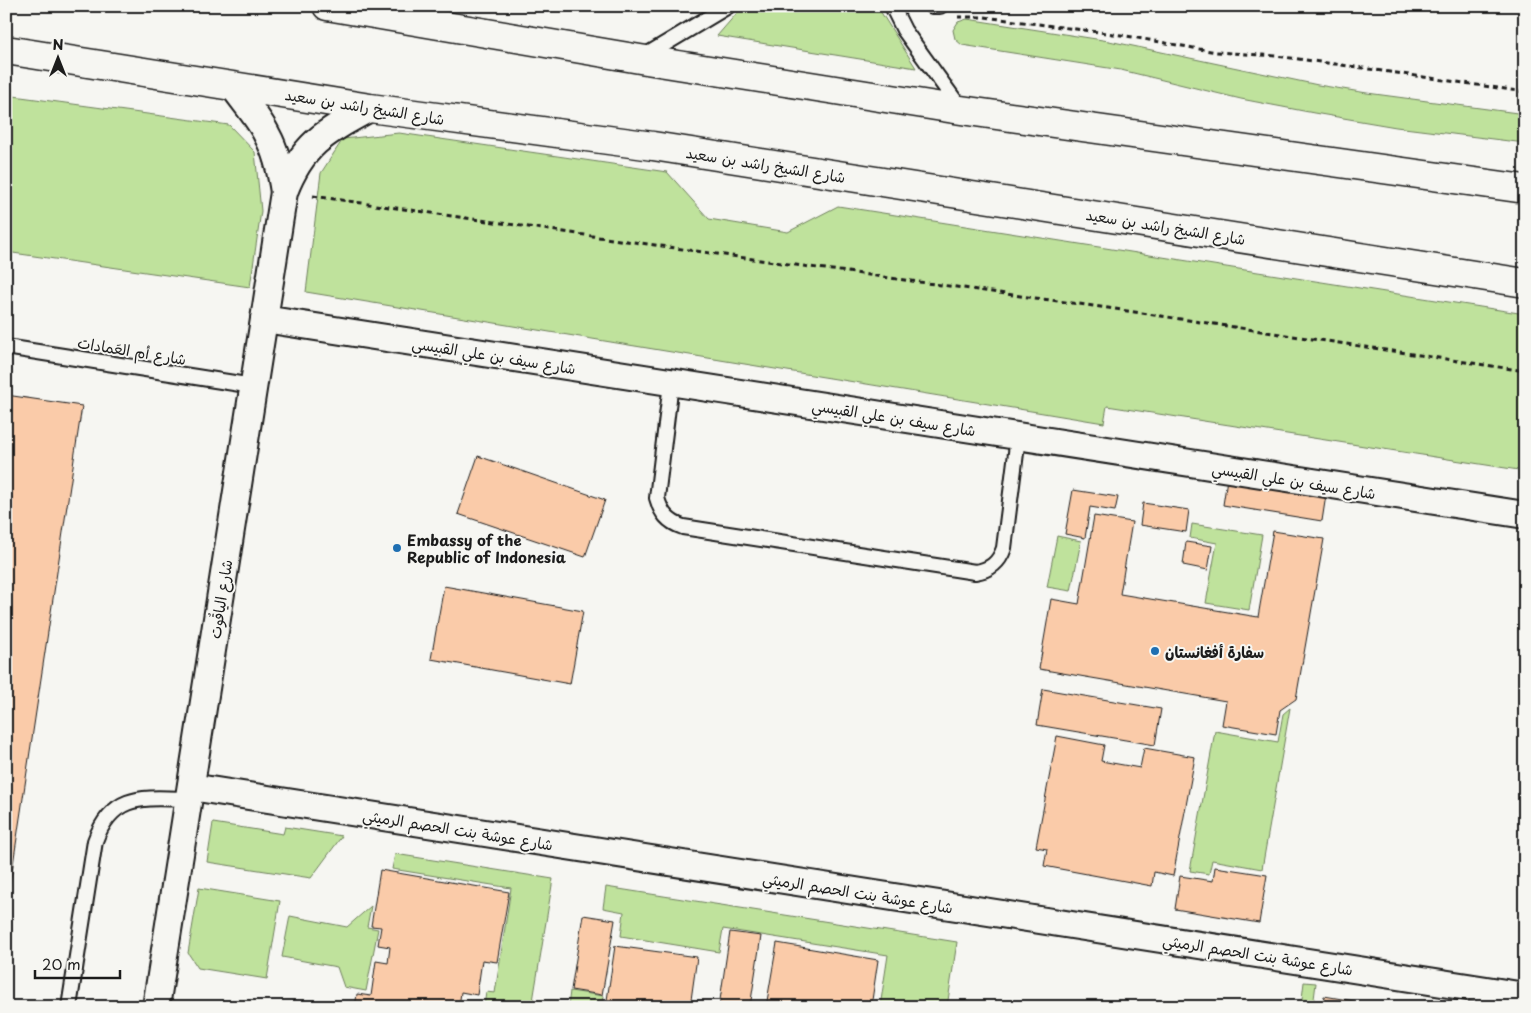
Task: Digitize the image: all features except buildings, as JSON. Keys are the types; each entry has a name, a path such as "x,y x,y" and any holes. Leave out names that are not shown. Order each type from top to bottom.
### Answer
{"main road":[{"path":"327,6 962,110 1525,189"},
{"name":"شارع الشيخ راشد بن سعيد","path":"6,50 370,108 653,146 1525,282"}],"street":[{"name":"شارع الياقُوت","path":"233,86 267,133 278,163 296,193"},
{"name":"شارع الياقُوت","path":"156,1007 264,319 296,193 291,173 302,156 316,141 331,129 370,108"},
{"name":"شارع سيف بن علي القبيسي","path":"264,319 1525,515"},
{"name":"شارع عوشة بنت الحصم الرميثي","path":"190,793 1525,996"}],"lane":[{"path":"640,58 728,6"},
{"path":"892,6 904,30 962,110"},
{"path":"932,6 940,6"},
{"name":"شارع أم العَمادات","path":"6,347 253,386"},
{"path":"671,383 657,498 664,516 673,524 975,572 983,571 996,563 1004,548 1018,436"},
{"path":"69,1007 95,841 101,825 112,812 127,803 144,798 190,793"}],"path":[{"path":"956,17 985,17 1121,36 1216,52 1276,56 1525,92"},
{"path":"296,193 1108,308 1525,371"}],"green space":[{"path":"743,6 877,6 916,68 717,36"},
{"path":"967,19 1109,41 1318,85 1525,114 1525,143 1396,127 1314,113 1241,99 1121,70 962,45 955,39 953,30 958,22"},
{"path":"6,95 229,125 255,152 261,211 250,287 6,252"},
{"path":"399,133 667,172 709,219 788,232 838,206 1525,314 1525,471 1107,406 1104,423 306,292 321,173 343,139"},
{"path":"1192,524 1262,535 1249,610 1206,603 1217,543 1190,538"},
{"path":"1057,536 1081,541 1071,591 1047,587"},
{"path":"1290,708 1262,869 1212,860 1209,874 1190,871 1215,731 1278,742 1283,714"},
{"path":"213,823 283,834 285,827 342,836 311,878 207,862"},
{"path":"395,854 553,879 532,1007 484,1007 486,992 495,993 511,888 392,869"},
{"path":"606,887 957,942 947,1007 880,1007 888,955 723,929 719,952 621,936 624,912 603,908"},
{"path":"199,888 280,901 267,979 198,968 188,953"},
{"path":"371,906 367,927 378,929 366,991 344,987 337,967 282,957 290,916 347,927"},
{"path":"1304,982 1316,983 1313,1007 1301,1007"},
{"path":"570,991 604,996 602,1007 568,1007"}],"place":[{"name":"Embassy of the Republic of Indonesia","path":"397,548"},
{"name":"سفارة أفغانستان","path":"1155,651"}]}
